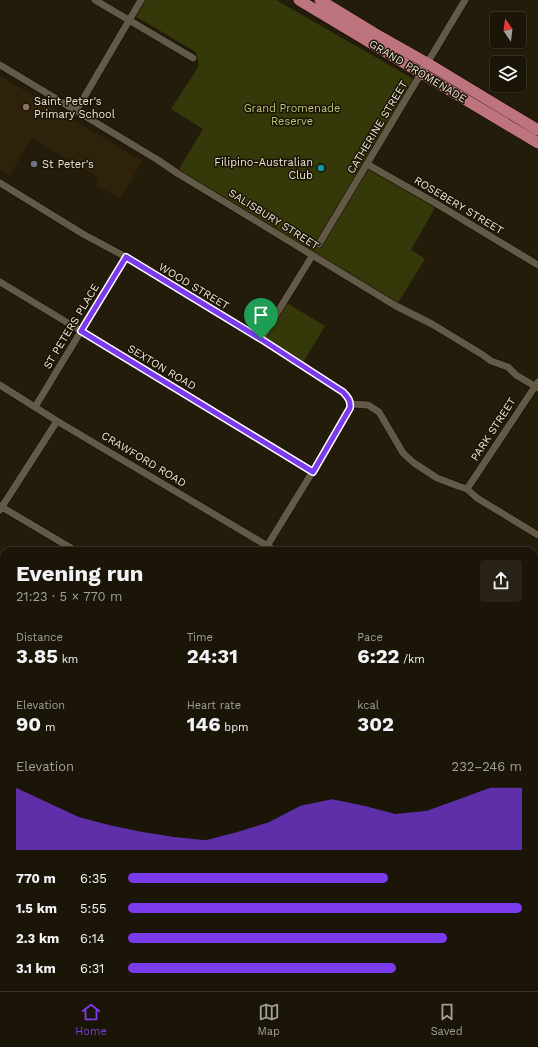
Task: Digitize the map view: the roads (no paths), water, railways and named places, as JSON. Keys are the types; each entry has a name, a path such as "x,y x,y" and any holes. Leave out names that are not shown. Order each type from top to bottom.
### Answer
{"main road":[{"name":"GRAND PROMENADE","path":"299,0 538,143"},
{"name":"GRAND PROMENADE","path":"320,0 538,130"}],"street":[{"path":"95,0 194,58"},
{"path":"76,112 141,0"},
{"name":"CATHERINE STREET","path":"319,244 465,0"},
{"name":"SALISBURY STREET","path":"0,65 158,160 312,256 396,306 432,324 491,361 504,366 537,385"},
{"name":"ROSEBERY STREET","path":"367,164 444,208 538,265"},
{"name":"WOOD STREET","path":"0,183 261,339 343,392 349,398 351,404"},
{"path":"261,339 312,256"},
{"name":"ST PETERS PLACE","path":"34,407 126,257"},
{"name":"SEXTON ROAD","path":"0,282 313,472"},
{"name":"CRAWFORD ROAD","path":"0,385 264,547"},
{"name":"PARK STREET","path":"467,489 537,385"},
{"path":"267,547 313,472 351,404 368,405 379,412 403,453 414,463 437,478 467,489 477,498 538,535"},
{"path":"57,420 1,508 69,547"}],"place":[{"name":"Saint Peter's Primary School","path":"26,107"},
{"name":"St Peter's","path":"34,164"},
{"name":"Filipino-Australian Club","path":"321,168"}],"park label":[{"name":"Grand Promenade Reserve","path":"292,114"}]}
